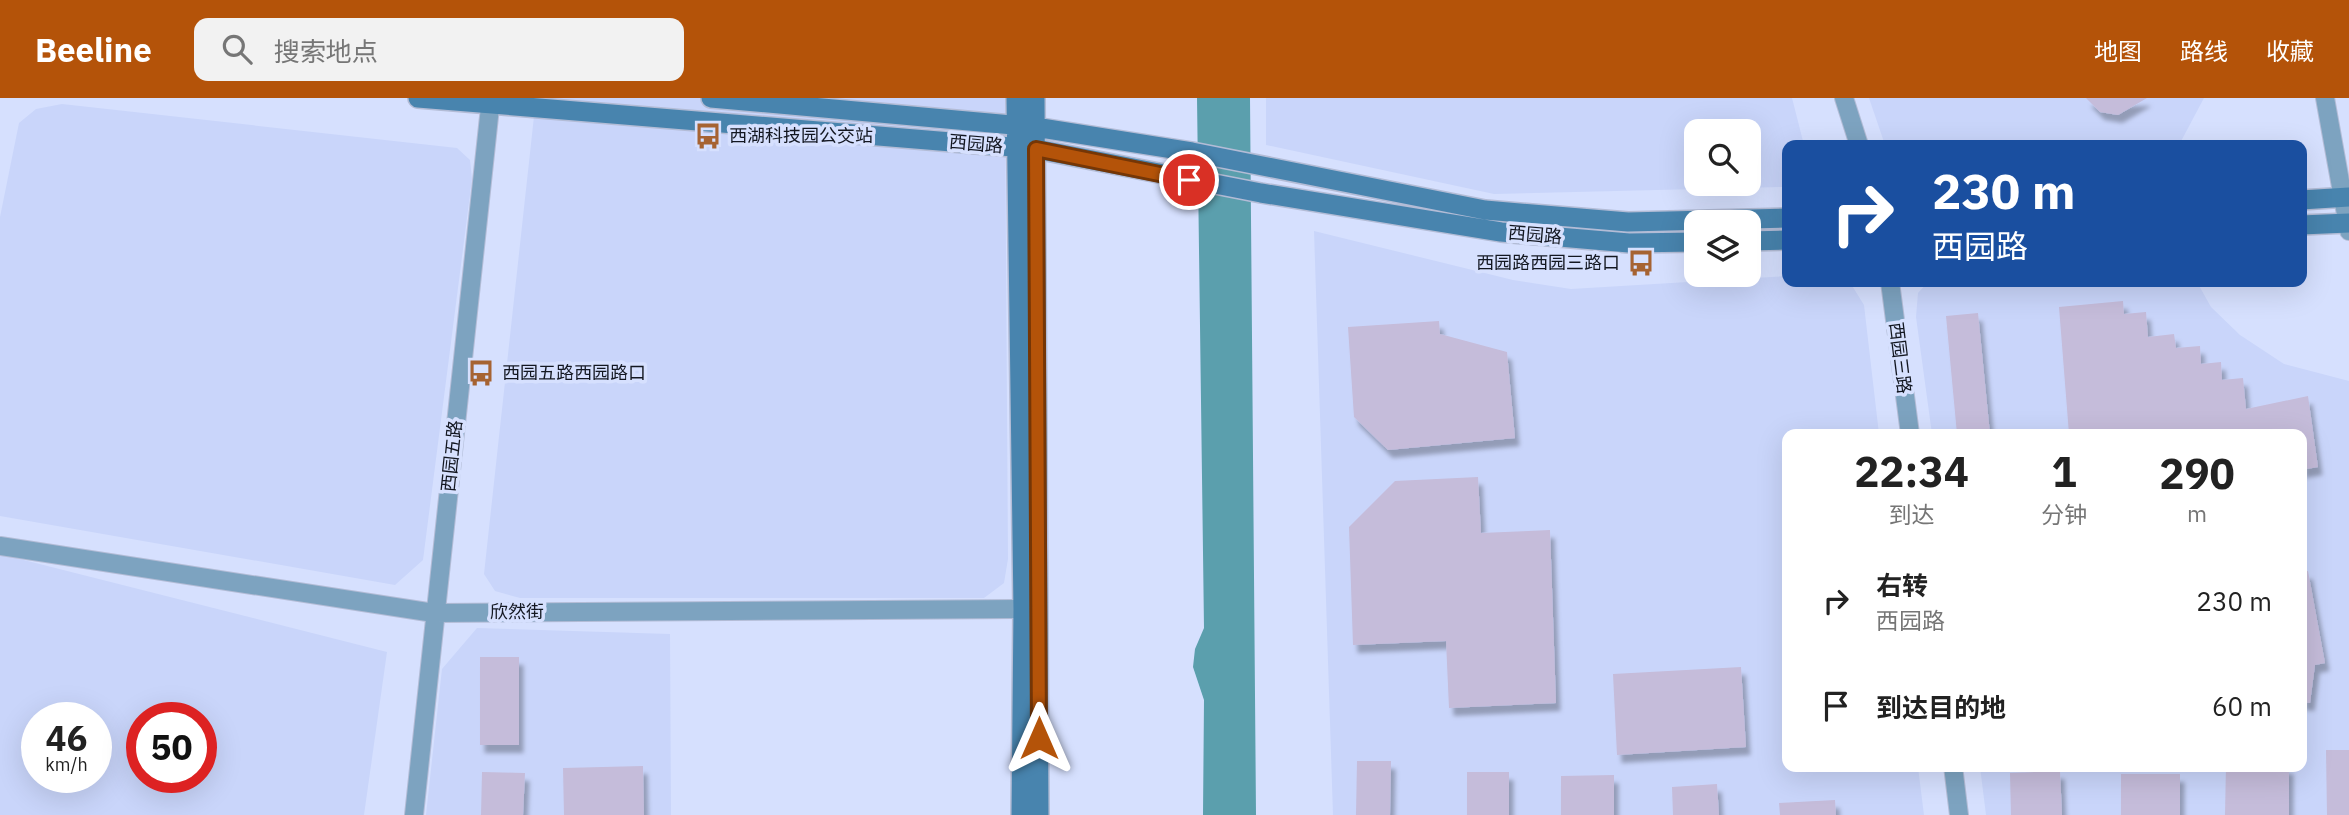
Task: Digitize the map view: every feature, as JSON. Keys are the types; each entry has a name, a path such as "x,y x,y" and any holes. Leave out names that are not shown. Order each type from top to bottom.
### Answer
{"main road":[{"name":"西园路","path":"418,98 1026,148 1261,193 1501,232 1629,243 1684,242"},
{"name":"西园路","path":"711,98 1026,126 1192,152 1485,209 1628,222 1782,218"},
{"path":"1016,98 1026,126"},
{"path":"1035,98 1026,126 1026,148 1031,609 1039,815"},
{"path":"2307,200 2346,198"},
{"path":"2307,225 2348,226"},
{"path":"1761,241 1782,240"},
{"path":"1021,815 1031,609"}],"street":[{"path":"1844,98 1857,140"},
{"path":"2325,98 2346,198 2348,226"},
{"name":"西园五路","path":"414,815 491,102"},
{"name":"西园三路","path":"1891,287 1909,429"},
{"name":"欣然街","path":"0,546 434,613 1031,609"},
{"path":"1954,772 1959,815"}],"shaded area":[{"path":"536,98 1005,98 1008,559 1004,583 984,598 520,598 495,591 484,574"},
{"path":"1197,98 1250,98 1256,815 1203,815 1204,700 1193,667 1195,649 1204,628"},
{"path":"1266,98 1792,98 1803,140 1782,140 1782,187 1761,188 1761,119 1684,119 1684,189 1494,194 1266,145"},
{"path":"1869,98 2204,98 2182,140 1883,140"},
{"path":"62,104 457,148 470,160 472,179 423,560 395,585 0,516 0,217 19,123 36,109"},
{"path":"1314,231 1513,280 1571,289 1684,282 1684,287 1761,287 1761,278 1782,276 1782,287 1853,287 1864,305 1878,429 1782,429 1782,772 1919,772 1924,815 1333,815"},
{"path":"1923,287 2200,287 2211,307 2240,335 2284,364 2349,381 2349,815 1986,815 1981,772 2307,772 2307,429 1931,429 1916,317 1918,293"},
{"path":"0,554 387,652 364,815 0,815"},
{"path":"477,628 670,634 671,815 426,815 442,669"}],"building":[{"path":"2086,98 2147,98 2118,115 2100,112"},
{"path":"2123,301 2124,314 2146,312 2148,337 2174,334 2176,348 2200,346 2201,364 2221,362 2222,380 2243,378 2246,409 2308,396 2318,467 2307,469 2307,429 2069,429 2059,307"},
{"path":"1978,313 1990,429 1957,429 1946,316"},
{"path":"1439,321 1440,334 1507,352 1515,438 1388,450 1354,417 1348,327"},
{"path":"1478,477 1481,533 1550,530 1556,703 1449,708 1446,641 1353,645 1349,527 1395,481"},
{"path":"2307,571 2325,663 2315,665 2310,703 2307,703"},
{"path":"480,657 519,657 519,745 480,745"},
{"path":"1741,667 1746,747 1617,755 1613,674"},
{"path":"2326,750 2349,750 2349,815 2327,815"},
{"path":"1357,761 1391,761 1390,815 1356,815"},
{"path":"643,766 644,815 564,815 563,768"},
{"path":"482,772 525,773 523,815 481,815"},
{"path":"1467,772 1509,772 1509,815 1467,815"},
{"path":"2060,772 2062,815 2011,815 2010,773"},
{"path":"2226,772 2289,772 2289,815 2225,815"},
{"path":"2121,774 2180,774 2180,815 2121,815"},
{"path":"1614,775 1614,815 1561,815 1561,776"},
{"path":"1717,784 1719,815 1673,815 1672,787"},
{"path":"1835,800 1836,815 1780,815 1779,803"}],"place":[{"name":"西湖科技园公交站","path":"708,136"},
{"name":"西园路西园三路口","path":"1641,263"},
{"name":"西园五路西园路口","path":"481,373"}],"route":[{"path":"1039,738 1036,149 1189,180"}]}
